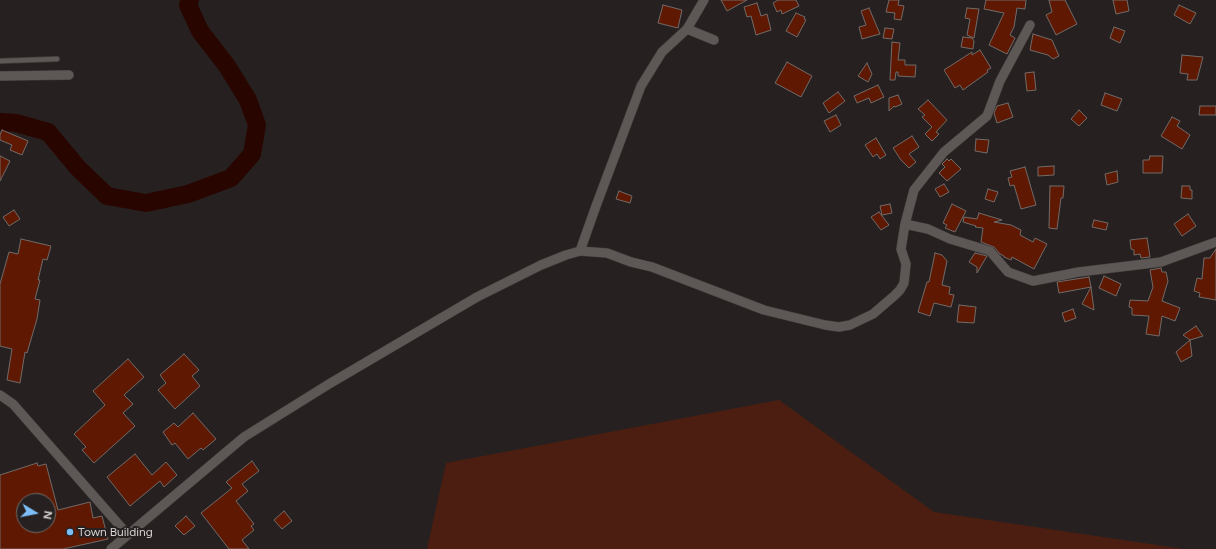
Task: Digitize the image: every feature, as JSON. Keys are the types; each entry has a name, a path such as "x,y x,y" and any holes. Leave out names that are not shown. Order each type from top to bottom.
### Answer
{"street":[{"path":"580,251 641,86 662,52 687,29 704,0"},
{"path":"111,549 238,442 274,418 476,297 541,265 566,255 580,251 606,253 631,262 652,267 764,310 825,325 839,327 850,325 873,314 900,290 904,283 906,264 901,249 905,224 914,190 944,152 987,116 1000,81 1030,25"},
{"path":"687,29 714,40"},
{"path":"0,76 69,74"},
{"path":"905,224 928,229 950,239 990,251 1008,272 1033,281 1079,272 1160,262 1216,242"},
{"path":"0,395 13,404 128,535"}],"lane":[{"path":"0,60 57,59"}],"shaded area":[{"path":"779,400 934,512 1184,549 427,549 446,463"}],"building":[{"path":"721,0 747,0 727,11"},
{"path":"778,0 796,0 799,6 782,14 781,10 777,12 773,3"},
{"path":"889,0 899,0 898,5 904,6 901,20 894,19 895,13 886,12"},
{"path":"986,0 1026,0 1025,9 1017,8 1014,27 1010,35 1015,38 1007,54 989,45 1004,13 984,9"},
{"path":"1049,0 1065,0 1077,24 1056,35 1046,15 1052,12"},
{"path":"1113,0 1127,0 1129,11 1116,14"},
{"path":"757,3 761,16 767,14 771,30 756,35 751,16 747,17 744,7"},
{"path":"663,5 682,10 678,28 658,23"},
{"path":"1179,5 1196,13 1190,24 1174,15"},
{"path":"869,8 880,34 862,39 859,27 866,25 861,11"},
{"path":"967,8 979,9 974,38 967,35 970,19 965,18"},
{"path":"796,13 805,17 804,19 806,20 797,37 786,31"},
{"path":"1114,27 1125,31 1120,43 1110,38"},
{"path":"885,28 894,29 892,39 883,38"},
{"path":"1033,34 1052,40 1059,56 1053,59 1048,55 1030,50"},
{"path":"963,37 972,38 974,41 973,49 961,47"},
{"path":"892,42 900,43 898,60 905,60 905,65 916,65 915,77 898,76 898,72 896,72 895,80 890,80"},
{"path":"980,50 991,68 987,70 988,72 963,90 960,85 955,88 944,70 972,52 972,55"},
{"path":"1182,55 1203,57 1197,80 1187,80 1188,74 1180,73"},
{"path":"787,62 812,76 801,97 775,83"},
{"path":"867,63 872,74 868,82 858,76"},
{"path":"1034,72 1036,90 1027,91 1025,73"},
{"path":"878,85 884,97 871,103 869,98 857,103 854,96"},
{"path":"838,92 845,101 829,113 823,103"},
{"path":"1105,93 1122,99 1117,111 1101,105"},
{"path":"898,95 902,104 895,107 894,106 889,111 889,98"},
{"path":"928,100 947,120 936,132 939,134 932,141 925,134 932,127 922,117 925,115 918,109"},
{"path":"1008,103 1013,117 997,123 994,113 997,106"},
{"path":"1200,106 1216,106 1216,115 1199,115"},
{"path":"1079,110 1087,118 1079,126 1071,119"},
{"path":"836,115 841,125 830,132 824,121"},
{"path":"1172,117 1180,121 1177,126 1190,135 1182,149 1161,136"},
{"path":"2,130 28,141 22,155 10,150 12,145 0,140"},
{"path":"912,136 919,147 909,154 916,162 909,168 901,160 893,148"},
{"path":"876,138 886,155 880,159 877,154 873,157 865,145"},
{"path":"976,139 989,140 987,153 975,151"},
{"path":"0,156 10,161 0,181"},
{"path":"1150,156 1163,156 1162,173 1143,173 1143,160 1149,160"},
{"path":"947,159 949,161 951,159 961,169 947,181 939,173 945,167 942,164"},
{"path":"1054,166 1054,175 1038,176 1038,167"},
{"path":"1025,167 1036,205 1021,209 1014,185 1010,186 1008,178 1012,177 1010,171"},
{"path":"1117,171 1118,182 1107,185 1105,174"},
{"path":"944,184 949,192 940,197 935,189"},
{"path":"1050,186 1064,186 1057,229 1049,228"},
{"path":"1182,186 1190,186 1190,190 1192,190 1192,199 1181,198"},
{"path":"988,189 998,192 994,202 985,199"},
{"path":"619,191 632,196 630,203 616,199"},
{"path":"890,204 892,213 882,215 880,206"},
{"path":"952,204 966,211 955,232 945,228 947,225 943,223"},
{"path":"14,210 20,219 9,226 3,217"},
{"path":"879,212 889,225 881,230 871,217"},
{"path":"979,213 1002,220 994,222 1011,225 1021,230 1020,235 1033,242 1035,238 1047,244 1034,269 1012,257 1011,260 1004,257 994,247 981,242 983,228 975,227 976,226 963,222 964,217 977,219"},
{"path":"1188,214 1196,226 1182,236 1174,224"},
{"path":"1094,220 1108,223 1106,230 1092,227"},
{"path":"1147,238 1150,257 1141,258 1140,254 1134,255 1134,250 1131,249 1130,240"},
{"path":"21,239 51,246 47,260 43,259 38,280 40,280 35,299 40,300 37,319 27,353 25,352 20,383 7,380 12,349 0,346 0,284 9,252 18,254"},
{"path":"1216,249 1216,300 1199,297 1200,293 1194,291 1197,278 1202,279 1204,258 1210,258"},
{"path":"935,253 942,255 947,261 942,285 950,287 949,294 954,295 951,307 934,303 930,316 918,312 927,282 929,282"},
{"path":"975,253 987,256 977,273 977,267 969,262"},
{"path":"1161,268 1162,272 1166,272 1168,281 1162,301 1180,308 1175,321 1162,316 1159,336 1146,334 1149,316 1132,315 1132,308 1129,307 1130,300 1148,301 1153,287 1150,270"},
{"path":"1104,276 1121,284 1116,296 1099,288"},
{"path":"1089,277 1091,287 1059,293 1057,282"},
{"path":"1091,287 1094,310 1082,304"},
{"path":"959,305 976,307 974,323 957,322"},
{"path":"1073,309 1076,318 1065,322 1062,313"},
{"path":"1196,326 1203,336 1190,340 1183,335"},
{"path":"1190,340 1192,356 1181,362 1176,352"},
{"path":"184,354 199,370 192,376 200,386 175,409 158,390 166,383 160,375"},
{"path":"128,359 144,377 124,395 133,404 123,413 135,426 94,463 82,450 86,447 74,434 105,405 93,391"},
{"path":"193,413 216,439 203,450 201,448 188,459 175,443 172,445 163,432 174,423 178,427"},
{"path":"135,454 152,475 166,462 177,475 164,487 160,481 130,506 107,477"},
{"path":"252,461 259,471 242,484 248,491 236,501 254,524 251,526 254,530 242,540 249,549 229,549 201,513 232,488 226,482"},
{"path":"37,463 38,466 46,464 54,493 16,493 16,533 56,533 56,502 58,510 90,502 93,518 102,516 108,539 63,549 0,549 0,475"},
{"path":"284,511 292,521 282,529 274,520"},
{"path":"186,516 195,526 184,535 175,526"}],"waterway":[{"path":"0,122 16,123 48,132 78,168 107,196 146,203 188,194 231,178 252,154 257,125 248,100 227,66 200,31 188,5 190,0"}],"place":[{"name":"Town Building","path":"70,532"}]}
